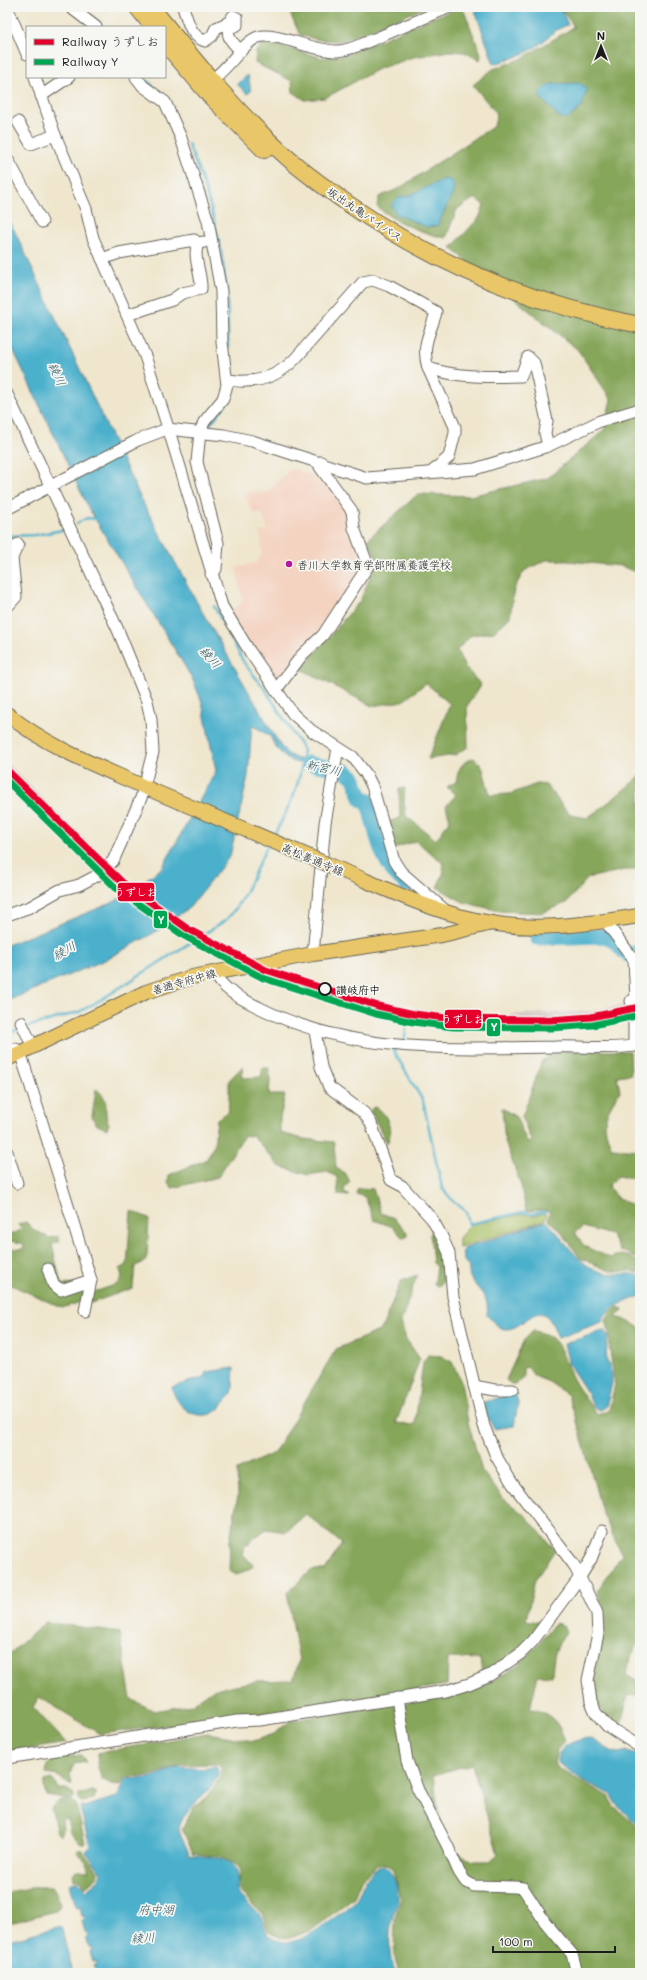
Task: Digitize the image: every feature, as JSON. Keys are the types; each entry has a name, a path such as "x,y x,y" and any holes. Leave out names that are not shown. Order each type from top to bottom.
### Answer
{"highway":[{"path":"137,7 152,26"},
{"name":"坂出丸亀バイパス","path":"151,7 211,80 255,127 289,160 330,191 396,236 468,284 517,304 560,318 640,336"},
{"name":"坂出丸亀バイパス","path":"166,44 244,132 282,167 319,196 473,274 519,293 562,308 640,325"}],"main road":[{"name":"高松善通寺線","path":"7,714 46,742 79,759 348,874 449,914 492,924 526,926 565,926 640,916"},
{"path":"448,934 452,927 449,914"},
{"name":"善通寺府中線","path":"11,1054 33,1047 146,992 214,972 313,954 448,934 492,924"}],"street":[{"path":"7,7 26,52"},
{"path":"70,7 95,26"},
{"path":"183,7 196,38 204,41 212,36 216,28 229,22 233,16 236,18 237,25 229,28 228,33 230,40 241,51"},
{"path":"211,80 227,67 251,40 259,36 274,36 327,51 341,50 361,44 450,7"},
{"path":"35,78 55,135 86,210 93,238 145,356 222,606 250,652 293,714 312,731 353,757 366,774 372,786 394,861 401,872 449,914"},
{"path":"41,96 68,78"},
{"path":"137,78 143,86 164,102 191,166 206,215 221,291 222,342 230,380 223,399 204,422 200,432 196,462 218,543 216,569 211,574"},
{"path":"18,122 31,144 55,135"},
{"path":"7,158 42,222"},
{"path":"102,259 118,253 194,240 198,243 212,241"},
{"path":"127,315 172,300 182,293 201,289 196,253 198,243"},
{"path":"230,380 257,380 267,378 283,370 295,359 363,282 373,280 388,286 436,312 431,332 426,342 424,354 428,368 455,427 455,432 449,457 433,471"},
{"path":"428,368 448,374 480,377 521,376 528,357 534,363 547,421 545,433 548,446"},
{"path":"7,394 118,630 147,701 151,719 153,752 147,789 141,798 113,861 103,870 79,885 60,890 30,907 7,915"},
{"path":"7,509 138,440 167,429 200,432 252,441 367,478 433,471 475,469 548,446 600,421 640,409"},
{"path":"276,690 302,655 323,635 368,566 354,528 352,511 320,467 321,462"},
{"path":"7,607 16,597 12,558 18,544"},
{"path":"313,954 325,823 338,748"},
{"path":"605,921 634,960 636,1000 631,1001 632,1004"},
{"path":"214,972 224,988 240,998 276,1016 315,1031 387,1045 437,1048 637,1046 634,1016"},
{"path":"23,1027 33,1047"},
{"path":"315,1031 321,1067 329,1087 364,1113 371,1123 392,1180 402,1186 432,1219 442,1237 449,1253 453,1297 474,1386 484,1426 496,1456 512,1482 574,1564 597,1613 598,1634 588,1680 591,1702 596,1713 608,1726 640,1747"},
{"path":"11,1054 91,1280 84,1312"},
{"path":"7,1152 17,1183"},
{"path":"48,1269 52,1284 61,1290 91,1280"},
{"path":"474,1386 495,1390 513,1390"},
{"path":"7,1758 229,1722 260,1720 439,1692 462,1686 502,1668 520,1654 533,1641 580,1577 591,1559 602,1531"},
{"path":"397,1698 407,1761 418,1790 447,1845 459,1872 465,1881 474,1886 523,1888 545,1922 572,1954 577,1973"}],"shaded area":[{"path":"291,469 312,475 319,470 349,513 364,567 315,638 306,641 298,655 277,681 253,651 230,612 243,602 236,568 256,563 263,552 259,532 268,530 262,513 254,514 245,496 250,492 267,492"},
{"path":"7,763 105,860 95,872 7,784"},
{"path":"379,1001 415,1009 455,1014 502,1015 591,1011 640,1002 640,1014 592,1024 551,1029 502,1030 454,1028 376,1016"}],"green space":[{"path":"287,7 427,7 342,41 320,40 300,35"},
{"path":"560,7 620,9 622,7 640,7 640,574 621,566 556,560 546,560 524,571 514,589 510,617 494,632 472,635 457,650 464,666 481,685 467,706 468,747 455,755 428,759 450,704 426,683 403,701 372,706 301,669 360,601 377,560 368,539 418,494 470,496 548,478 604,430 611,399 578,350 451,248 479,218 484,205 475,198 457,209 446,238 429,234 409,226 390,216 377,206 379,197 398,189 494,126 497,114 473,85 493,69 521,59 574,27"},
{"path":"460,8 464,11 481,54 480,60 464,52 450,51 414,57 378,69 325,98 305,100 293,92 292,81 255,63 256,52 262,44 279,46 323,58 348,54 431,18"},
{"path":"474,758 482,766 490,795 510,794 537,784 546,785 570,815 587,818 613,799 640,776 640,870 624,870 588,878 566,903 541,913 500,911 463,902 437,887 444,872 442,862 416,841 395,848 388,822 400,818 399,789 405,788 404,801 406,816 436,840 450,820 446,806 456,795 447,787 456,782 459,770 463,764"},
{"path":"559,1051 630,1051 631,1074 617,1076 620,1091 608,1112 605,1124 608,1139 612,1148 640,1150 640,1180 618,1176 608,1186 618,1199 638,1207 637,1258 620,1251 611,1235 583,1227 575,1232 584,1246 610,1258 624,1255 631,1257 637,1261 639,1273 631,1271 610,1271 580,1258 561,1231 548,1220 550,1212 544,1210 526,1211 521,1185 505,1142 502,1108 516,1117 528,1144 531,1140 522,1117 542,1061"},
{"path":"242,1067 243,1078 261,1077 263,1068 269,1068 269,1095 285,1095 280,1118 280,1133 304,1139 334,1142 336,1168 346,1174 350,1182 345,1187 344,1192 349,1196 338,1195 337,1177 327,1172 308,1175 279,1166 252,1135 243,1137 218,1177 172,1188 168,1182 169,1175 207,1159 214,1145 217,1119 227,1113 229,1102 229,1080"},
{"path":"96,1089 104,1098 109,1124 107,1129 97,1125 92,1117"},
{"path":"374,1107 382,1112 388,1122 390,1133 387,1143 370,1110"},
{"path":"357,1189 373,1189 381,1213 394,1218 407,1232 407,1237 403,1238 393,1227 374,1220 365,1197 356,1194"},
{"path":"131,1211 149,1218 147,1256 145,1262 135,1266 133,1288 91,1303 81,1302 62,1308 7,1283 7,1249 23,1249 24,1244 10,1241 7,1245 7,1236 23,1229 19,1224 26,1222 33,1229 49,1238 58,1236 60,1241 52,1244 61,1284 87,1285 94,1292 118,1284 122,1277 120,1269 127,1265"},
{"path":"544,1213 547,1214 545,1220 459,1248 459,1238 471,1224 524,1214 533,1216"},
{"path":"435,1231 443,1251 446,1266 446,1274 439,1286 434,1285 437,1267 433,1263 430,1234"},
{"path":"417,1275 401,1322 406,1339 420,1359 396,1423 415,1425 423,1362 428,1355 441,1356 452,1362 461,1382 468,1422 482,1471 504,1499 527,1517 555,1550 535,1580 526,1620 544,1623 525,1645 482,1674 480,1659 448,1658 447,1685 271,1712 100,1734 39,1697 33,1707 66,1743 7,1753 7,1656 46,1622 120,1633 131,1699 154,1711 191,1705 214,1689 257,1681 293,1680 299,1661 287,1592 312,1570 325,1570 342,1544 306,1514 286,1532 266,1529 244,1547 242,1553 254,1566 237,1575 229,1571 230,1540 238,1495 237,1470 274,1453 336,1349 381,1330 401,1281"},
{"path":"618,1307 623,1309 622,1312 615,1317 624,1319 640,1328 640,1642 630,1657 627,1676 640,1681 640,1695 628,1696 620,1729 605,1715 597,1703 593,1691 593,1679 603,1638 605,1621 604,1610 597,1591 622,1555 602,1512 579,1428 568,1395 549,1382 534,1376 528,1367 523,1368 523,1378 517,1384 511,1384 506,1380 524,1340 533,1331 542,1333 549,1336 559,1346 573,1380 596,1414 609,1411 615,1384 610,1351 609,1331 606,1320 612,1311"},
{"path":"556,1623 564,1626 567,1631 555,1652 552,1676 538,1675 530,1708 549,1716 559,1728 565,1741 557,1750 554,1763 559,1769 608,1796 613,1805 635,1825 640,1834 640,1973 399,1973 394,1955 395,1917 401,1898 392,1867 386,1864 377,1865 362,1878 354,1897 312,1930 290,1938 279,1937 268,1930 262,1914 239,1891 240,1868 222,1857 193,1853 182,1829 194,1807 203,1801 216,1784 222,1773 221,1768 217,1764 181,1765 150,1776 125,1777 121,1785 111,1784 102,1779 97,1764 98,1753 207,1733 254,1741 274,1734 290,1721 393,1704 402,1708 404,1703 447,1696 461,1692 488,1683 513,1668 530,1653","holes":["472,1764 498,1854 490,1861 473,1861 453,1850 441,1827 433,1775"]},
{"path":"81,1755 86,1762 74,1764 70,1774 72,1784 69,1784 58,1776 46,1774 47,1765 56,1758"},
{"path":"51,1779 57,1784 57,1789 66,1789 74,1794 74,1798 71,1799 46,1795 44,1787 45,1781"},
{"path":"93,1791 96,1793 94,1800 81,1802 78,1799 79,1795"},
{"path":"60,1800 72,1800 76,1805 85,1843 81,1843 70,1833 67,1818 62,1819 63,1831 61,1836 57,1833 51,1808"},
{"path":"80,1848 98,1871 97,1877 85,1887 79,1879 74,1880 73,1874 76,1870 90,1871 86,1862 77,1852"},
{"path":"37,1887 52,1887 58,1896 60,1905 55,1911 7,1924 7,1892"}],"water":[{"path":"492,7 505,10 555,9 562,11 568,25 556,31 530,51 494,64 475,11"},
{"path":"248,75 251,91 247,94 237,84"},
{"path":"580,83 587,89 582,106 568,119 559,117 539,96 540,92 552,84"},
{"path":"444,179 450,180 454,186 453,193 437,226 426,227 396,214 391,205 398,198 410,195"},
{"name":"綾川","path":"7,215 142,501 200,608 250,694 280,745 288,754 295,758 328,766 327,769 294,762 286,758 276,748 270,736 252,725 248,776 230,856 190,907 154,933 105,960 7,1001 7,945 114,902 162,868 216,771 202,702 192,678 89,509 7,337"},
{"path":"546,1221 573,1253 588,1266 609,1274 628,1274 640,1276 640,1296 613,1308 605,1316 602,1322 558,1338 551,1322 545,1315 538,1313 517,1326 509,1329 501,1328 497,1325 487,1315 487,1303 470,1277 469,1268 464,1260 462,1252 463,1249"},
{"path":"605,1330 608,1336 606,1358 612,1375 612,1383 606,1407 600,1410 593,1407 588,1394 569,1365 564,1344"},
{"path":"234,1368 231,1394 219,1409 212,1414 195,1414 180,1404 175,1396 172,1387 205,1377 206,1372"},
{"path":"512,1394 516,1395 518,1403 514,1426 494,1429 487,1415 484,1402"},
{"path":"587,1738 592,1739 611,1751 618,1753 628,1751 640,1755 640,1828 616,1804 610,1794 582,1780 557,1762 558,1756 563,1748 567,1745"},
{"name":"府中湖","path":"216,1766 219,1773 214,1783 183,1818 180,1824 179,1829 182,1839 190,1855 219,1858 232,1863 238,1876 237,1892 242,1899 260,1916 266,1931 270,1936 279,1941 286,1942 302,1939 347,1909 356,1899 370,1874 379,1867 385,1866 393,1875 398,1893 398,1901 393,1915 390,1936 391,1960 396,1973 95,1973 94,1966 98,1963 93,1962 90,1951 93,1948 89,1947 86,1937 89,1934 85,1932 82,1921 86,1917 82,1916 80,1906 76,1907 70,1884 78,1881 86,1890 99,1879 101,1872 85,1851 90,1846 80,1808 117,1797 125,1779 150,1778 178,1767 205,1769"},
{"path":"61,1926 73,1973 7,1973 7,1939 13,1939"}],"waterway":[{"path":"79,7 103,26"},
{"path":"144,78 156,89"},
{"path":"188,144 207,196 221,249 227,294 228,347"},
{"path":"210,425 229,400 232,384"},
{"path":"77,523 87,518 97,519"},
{"path":"7,536 35,535 63,530"},
{"path":"214,606 244,663 265,689 303,749 300,772 294,795 273,837"},
{"name":"新宮川","path":"308,763 346,771 354,778 362,800 367,799 376,835 387,862 394,872 407,885"},
{"path":"27,1027 79,1012 99,1001 226,920 245,893 268,845"},
{"name":"新宮川","path":"537,938 604,936 615,942 627,955 640,951"},
{"path":"7,1033 22,1029"},
{"path":"404,1043 406,1029"},
{"path":"396,1050 393,1050 423,1101 442,1188 454,1202 466,1211 469,1224 523,1212 530,1214 545,1212"}],"rail line":[{"name":"うずしお","path":"7,770 122,882 188,929 266,970 378,1006 414,1014 454,1019 550,1020 591,1017 640,1007"},
{"name":"Y","path":"7,781 117,889 184,936 263,978 376,1014 413,1022 453,1027 551,1028 593,1025 640,1015"}],"place":[{"name":"香川大学教育学部附属養護学校","path":"289,564"},
{"name":"讃岐府中","path":"325,989"}]}
